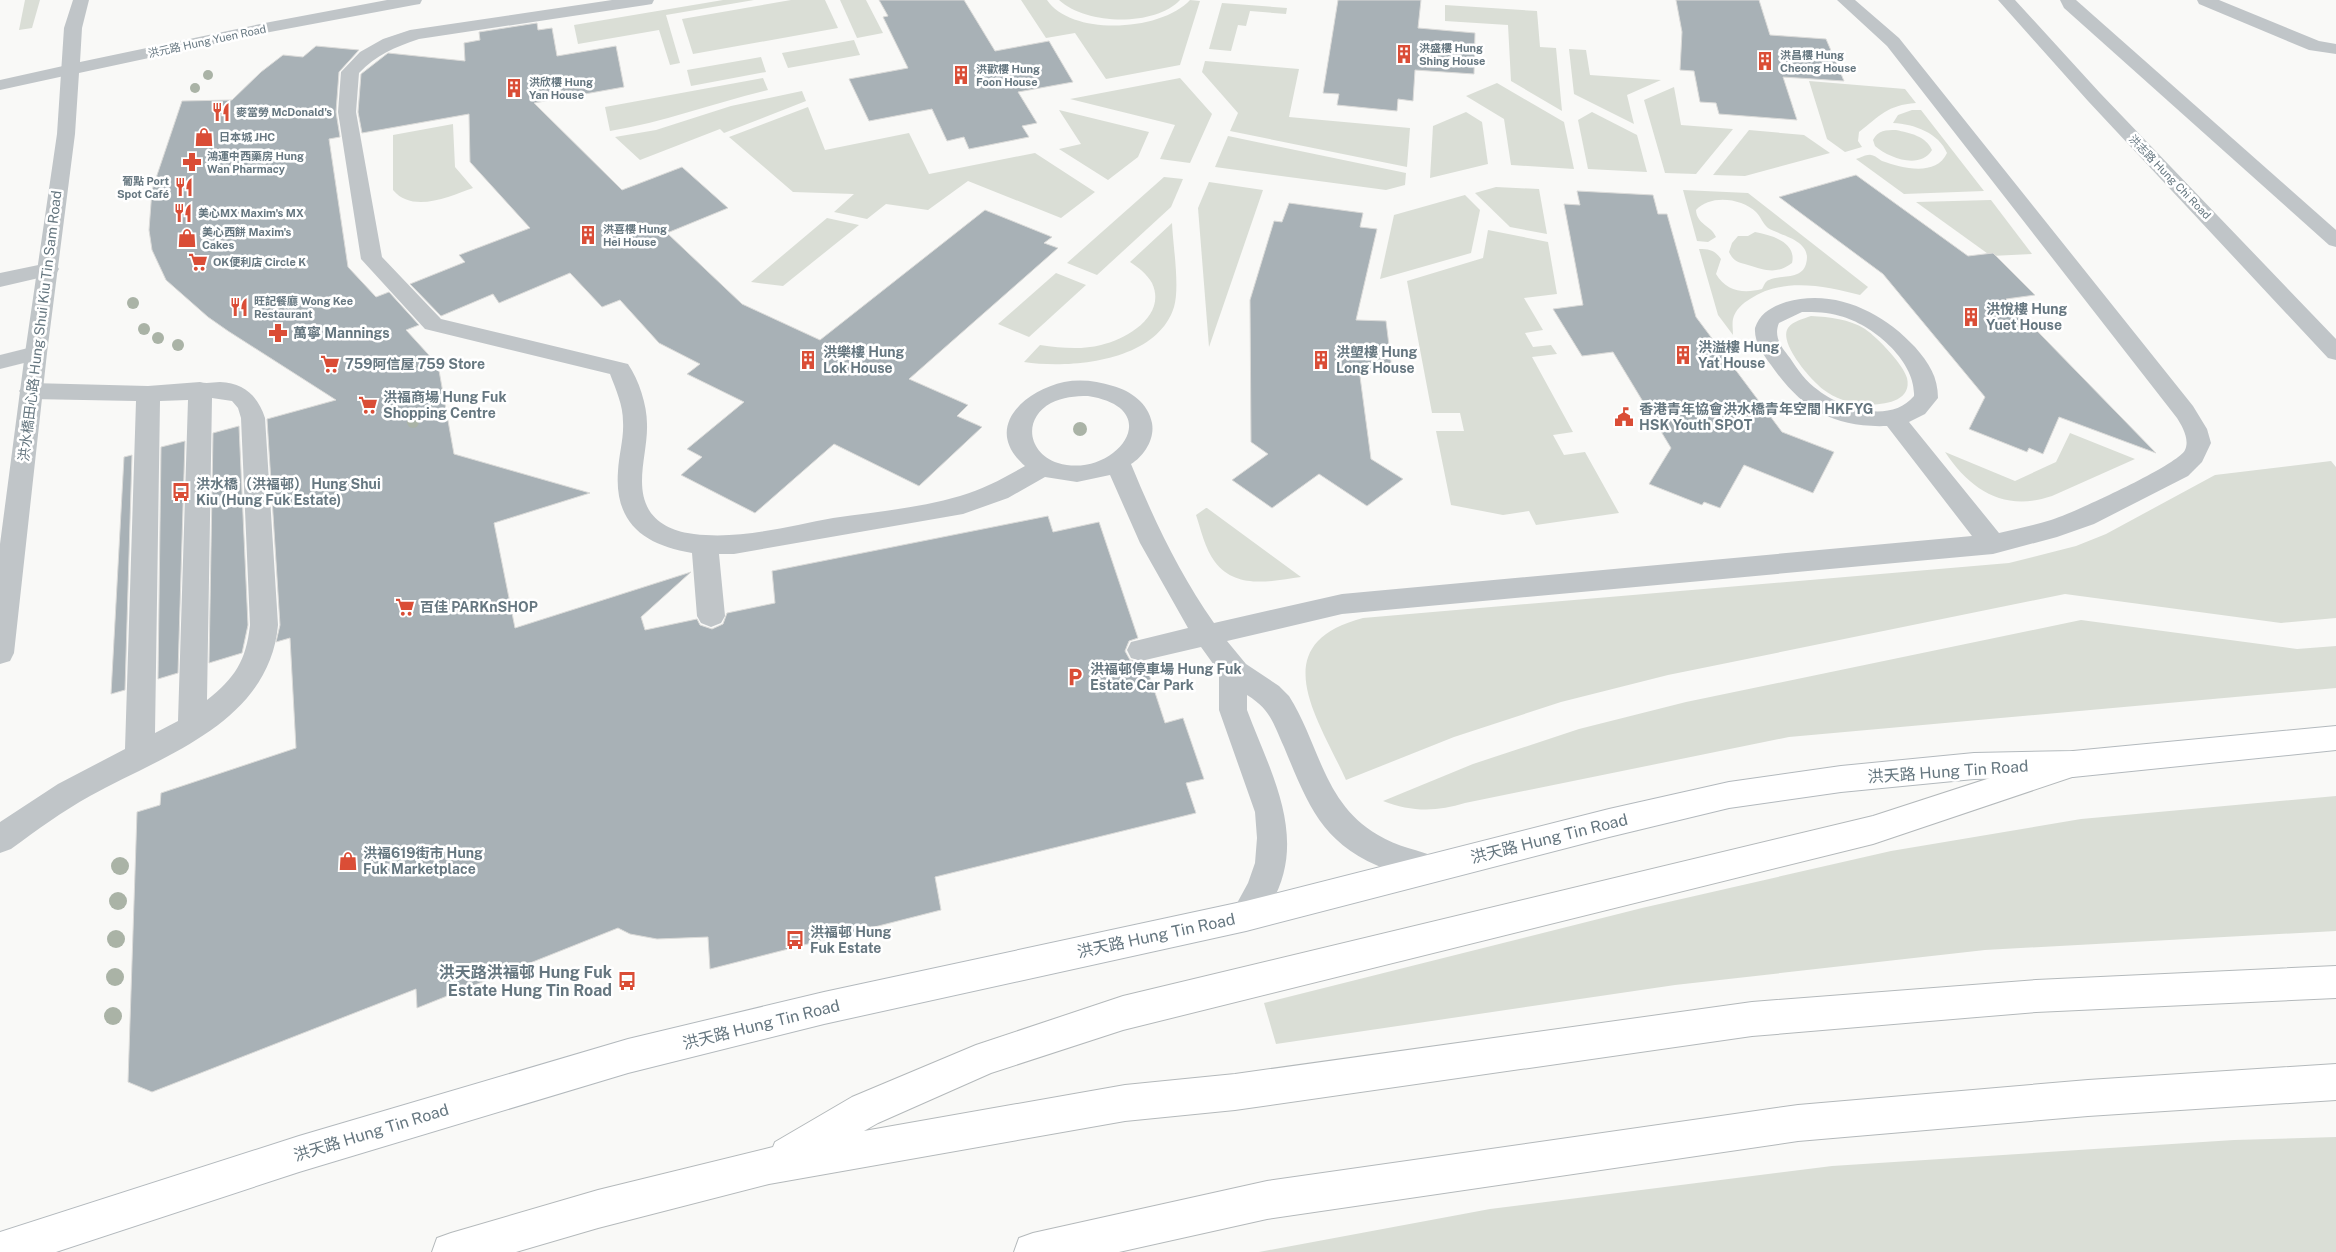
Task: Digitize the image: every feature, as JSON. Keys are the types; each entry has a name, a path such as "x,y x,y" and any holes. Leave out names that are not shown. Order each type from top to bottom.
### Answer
{"main road":[{"name":"洪天路 Hung Tin Road","path":"0,1251 299,1154 628,1056 824,1008 1246,916 1428,868 1729,795 1841,779 1964,767 2073,764 2336,738"},
{"path":"769,1166 865,1110 988,1057 1123,1013 1873,830 2073,764"},
{"path":"451,1252 598,1209 769,1166 1125,1103 1235,1092 1752,1019 2036,996 2336,982"},
{"path":"1033,1252 1267,1200 1798,1123 2088,1098 2336,1082"}],"street":[{"name":"洪水橋田心路 Hung Shui Kiu Tin Sam Road","path":"0,653 31,391 66,134 72,69 73,28 81,0"},
{"name":"洪元路 Hung Yuen Road","path":"0,85 270,27 414,0"},
{"path":"646,0 416,34 389,43 366,56 350,72 347,112 372,259 433,324 620,369 635,414 636,433 630,485 635,511 645,525 661,536 682,543 705,546 734,544 963,505 998,492 1044,466"},
{"path":"1142,650 1206,633 1342,604 1993,544 2057,528 2085,517 2180,470 2191,462 2197,452 2199,442 2196,428 2185,412 1893,42 1845,0"},
{"name":"洪志路 Hung Chi Road","path":"2006,0 2094,97 2336,352"},
{"path":"2068,0 2070,4 2336,241"},
{"path":"2205,0 2315,46 2336,49"},
{"path":"0,280 48,268"},
{"path":"1827,305 1853,311 1877,323 1894,336 1919,366 1927,382 1926,398 1914,411 1893,418 1865,418 1836,410 1812,398 1795,382 1773,352 1766,337 1768,322 1782,311 1795,307 1827,305"},
{"path":"0,362 36,353"},
{"path":"1088,388 1107,391 1124,399 1136,410 1142,424 1140,438 1132,452 1118,463 1101,470 1082,473 1062,472 1044,466 1029,457 1020,444 1017,430 1022,416 1033,403 1049,394 1068,389 1088,388"},
{"path":"192,727 200,390"},
{"path":"0,839 78,787 192,727 222,706 248,678 260,652 264,625 253,418 249,405 240,395 221,390 148,394 31,391"},
{"path":"140,755 148,394"},
{"path":"1893,418 1993,544"},
{"path":"1118,463 1147,531 1165,566 1206,633 1233,670 1279,703 1324,801 1345,829 1366,845 1398,861 1428,868"},
{"path":"705,546 711,616"},
{"path":"1233,670 1233,710 1270,812 1273,838 1271,863 1262,890 1246,916"}],"shaded area":[{"path":"25,0 40,0 32,28 19,30"},
{"path":"723,0 754,0 666,15 680,63 670,65 659,30 578,44 574,25"},
{"path":"791,0 825,0 838,28 693,54 682,19"},
{"path":"840,0 866,0 883,33 857,38"},
{"path":"1021,0 1047,0 1059,12 1076,20 1117,26 1159,18 1177,10 1190,0 1200,1 1180,65 1106,79 1075,33 1046,38"},
{"path":"1059,0 1180,0 1168,9 1154,15 1120,20 1086,14 1071,8"},
{"path":"1222,3 1287,8 1286,14 1250,11 1246,26 1238,25 1231,51 1209,49"},
{"path":"1445,5 1537,11 1540,47 1556,48 1562,111 1511,81 1508,25 1445,21"},
{"path":"854,40 860,55 788,68 782,53"},
{"path":"1569,49 1586,50 1590,75 1661,80 1627,95 1634,124 1574,94"},
{"path":"761,57 766,72 691,86 687,70"},
{"path":"1205,61 1299,69 1289,117 1410,128 1407,167 1230,131 1238,113 1202,72"},
{"path":"763,78 768,90 650,123 610,131 605,107"},
{"path":"1180,78 1212,114 1190,163 1160,159 1175,125 1070,99"},
{"path":"1809,81 1905,89 1916,103 1898,106 1884,112 1859,132 1858,141 1862,147 1845,152 1827,139"},
{"path":"1497,83 1564,122 1574,169 1511,165 1504,119 1466,96"},
{"path":"1674,87 1681,125 1733,129 1696,174 1665,173 1644,100"},
{"path":"802,91 806,101 724,133 720,129 640,160 615,137 656,130 731,106"},
{"path":"808,107 825,150 909,133 929,174 1035,153 1095,192 1061,218 968,181 928,210 886,204 867,219 834,212 854,194 793,192 729,137"},
{"path":"1059,110 1149,132 1138,157 1108,180 1059,149 1081,144"},
{"path":"1912,110 1921,110 1984,191 1904,194 1856,159 1872,155 1890,164 1918,169 1927,168 1942,161 1947,153 1932,135 1909,125 1893,123 1898,115"},
{"path":"1466,112 1482,122 1488,164 1430,178 1433,126"},
{"path":"1592,112 1637,135 1647,172 1588,169 1578,120"},
{"path":"453,124 455,167 473,188 432,201 411,201 401,197 393,190 393,135"},
{"path":"1749,130 1804,135 1830,153 1745,176 1713,175"},
{"path":"1896,130 1922,138 1932,150 1920,160 1912,161 1896,158 1875,146 1873,140 1877,134"},
{"path":"1228,136 1406,173 1405,185 1386,190 1215,167"},
{"path":"1164,177 1183,179 1171,207 1097,275 1067,263"},
{"path":"1209,182 1263,190 1209,347 1198,208"},
{"path":"1496,187 1539,189 1547,234 1510,227 1475,193"},
{"path":"1683,190 1748,193 1868,287 1860,295 1804,285 1776,288 1763,292 1747,301 1737,310 1733,319 1733,335 1718,315 1699,249 1711,251 1721,259 1716,274 1720,280 1730,288 1748,291 1762,289 1766,281 1773,278 1800,273 1806,264 1807,256 1805,249 1795,240 1768,228 1758,214 1750,207 1735,201 1726,200 1709,202 1696,210 1701,222 1716,237 1708,242 1697,241"},
{"path":"1465,195 1480,210 1471,253 1380,279 1394,215"},
{"path":"1991,200 2032,254 1991,256 1916,202"},
{"path":"827,218 859,225 783,286 751,282"},
{"path":"1172,223 1176,299 1165,325 1150,340 1110,358 1064,364 1024,362 1040,345 1086,348 1101,345 1122,337 1142,324 1150,315 1155,295 1152,283 1148,277 1130,262"},
{"path":"1488,230 1548,242 1557,294 1524,298 1543,330 1525,333 1533,347 1551,345 1557,354 1532,357 1573,432 1553,435 1564,455 1585,452 1619,513 1536,525 1529,511 1503,515 1451,505 1436,431 1464,431 1460,413 1432,413 1407,281 1483,258"},
{"path":"1755,232 1768,235 1787,245 1793,256 1792,263 1781,269 1770,270 1735,260 1729,252 1732,243 1738,236 1748,236"},
{"path":"1056,273 1086,285 1029,337 998,324"},
{"path":"1811,316 1846,321 1870,333 1883,345 1905,372 1907,386 1905,393 1893,401 1869,404 1842,400 1824,390 1812,379 1798,361 1792,352 1786,335 1788,328 1793,324"},
{"path":"2070,433 2135,459 2052,496 2019,501 1991,495 1978,487 1966,478 1945,452 2015,481 2056,462"},
{"path":"2331,461 2336,467 2336,618 2281,623 2065,594 1668,675 1561,702 1454,737 1346,780 1323,732 1306,686 1306,664 1314,646 1332,630 1363,618 2009,563 2076,546 2106,534 2215,475"},
{"path":"1206,508 1301,577 1255,582 1233,577 1224,571 1215,562 1209,551 1196,515"},
{"path":"2081,620 2297,649 2336,646 2336,688 1789,737 1444,808 1414,809 1383,801 1473,764 1579,729 1686,702"},
{"path":"2336,796 2336,931 1985,950 1675,985 1276,1044 1264,1003 1642,908 1891,851 2081,819"},
{"path":"2336,1137 2336,1252 1259,1252 1490,1209 1832,1166 2234,1140"}],"building":[{"name":"洪歡樓 Hung Foon House","path":"879,0 964,0 995,51 1049,41 1073,82 1018,92 1037,123 1022,126 1029,137 969,149 964,137 947,141 932,109 869,121 849,79 908,68 883,17 888,16"},
{"name":"洪盛樓 Hung Shing House","path":"1338,0 1421,0 1418,28 1475,33 1474,74 1415,70 1413,101 1398,99 1397,111 1337,105 1339,94 1323,93"},
{"name":"洪昌樓 Hung Cheong House","path":"1676,0 1759,0 1770,35 1826,39 1844,81 1783,77 1797,120 1719,114 1716,103 1700,102 1694,71 1680,70 1682,32"},
{"path":"537,23 538,30 552,28 557,56 616,46 624,87 534,103 622,190 682,167 728,208 667,233 742,304 820,340 985,210 1052,237 1044,243 1058,248 909,379 968,405 957,416 982,427 919,486 834,444 755,513 681,475 702,457 687,449 744,402 687,374 700,364 659,343 620,300 602,307 570,273 499,303 493,294 441,316 410,284 465,262 459,255 530,228 470,162 469,114 362,133 358,112 361,74 388,53 465,61 464,43 480,40 479,32"},
{"path":"316,46 359,50 339,72 336,112 340,137 329,139 348,267 376,297 389,292 419,325 406,330 438,365 454,454 590,493 494,523 515,628 691,572 641,617 645,630 697,619 700,625 712,629 723,624 727,613 775,603 772,571 1048,516 1053,532 1099,522 1138,638 1129,641 1125,651 1130,660 1145,662 1165,723 1183,718 1204,779 1186,783 1196,813 935,877 941,910 710,969 708,937 657,939 630,934 618,928 417,1008 416,989 152,1092 128,1082 137,812 160,805 161,793 296,748 290,638 276,642 280,625 267,419 336,400 208,317 166,280 152,250 149,230 152,190 182,101 232,100 261,72 283,55 303,57"},
{"name":"洪悅樓 Hung Yuet House","path":"1856,175 1968,256 1993,253 2035,295 2006,299 2156,453 2059,417 2043,454 2029,448 2027,452 1969,429 1985,397 1883,274 1779,197"},
{"name":"洪溢樓 Hung Yat House","path":"1577,191 1653,195 1658,214 1667,214 1696,317 1782,432 1834,452 1813,493 1744,465 1720,508 1704,502 1702,505 1649,484 1671,448 1613,352 1582,356 1553,309 1583,305 1564,204 1580,205"},
{"name":"洪塱樓 Hung Long House","path":"1289,203 1363,213 1360,227 1377,229 1356,320 1386,321 1392,370 1359,369 1371,459 1403,479 1367,506 1319,474 1272,508 1232,480 1268,454 1251,442 1250,300 1274,221 1282,222"},
{"path":"239,426 248,625 242,653 209,663 213,433"},
{"path":"185,441 178,673 158,679 161,447"},
{"path":"132,455 125,690 111,694 124,457"}],"place":[{"name":"洪盛樓 Hung Shing House","path":"1404,54"},
{"name":"洪昌樓 Hung Cheong House","path":"1765,61"},
{"name":"洪歡樓 Hung Foon House","path":"961,75"},
{"name":"洪欣樓 Hung Yan House","path":"514,88"},
{"name":"麥當勞 McDonald's","path":"221,112"},
{"name":"日本城 JHC","path":"204,137"},
{"name":"鴻運中西藥房 Hung Wan Pharmacy","path":"192,162"},
{"name":"葡點 Port Spot Café","path":"184,187"},
{"name":"美心MX Maxim's MX","path":"183,213"},
{"name":"洪喜樓 Hung Hei House","path":"588,235"},
{"name":"美心西餅 Maxim's Cakes","path":"187,238"},
{"name":"OK便利店 Circle K","path":"198,262"},
{"name":"旺記餐廳 Wong Kee Restaurant","path":"239,307"},
{"name":"洪悅樓 Hung Yuet House","path":"1971,317"},
{"name":"萬寧 Mannings","path":"278,333"},
{"name":"洪溢樓 Hung Yat House","path":"1683,355"},
{"name":"洪樂樓 Hung Lok House","path":"808,360"},
{"name":"洪塱樓 Hung Long House","path":"1321,360"},
{"name":"759阿信屋 759 Store","path":"330,364"},
{"name":"洪福商場 Hung Fuk Shopping Centre","path":"368,405"},
{"name":"香港青年協會洪水橋青年空間 HKFYG HSK Youth SPOT","path":"1624,417"},
{"name":"洪水橋（洪福邨） Hung Shui Kiu (Hung Fuk Estate)","path":"181,492"},
{"name":"百佳 PARKnSHOP","path":"405,607"},
{"name":"洪福邨停車場 Hung Fuk Estate Car Park","path":"1075,677"},
{"name":"洪福619街市 Hung Fuk Marketplace","path":"348,861"},
{"name":"洪福邨 Hung Fuk Estate","path":"795,940"},
{"name":"洪天路洪福邨 Hung Fuk Estate Hung Tin Road","path":"627,981"}]}
